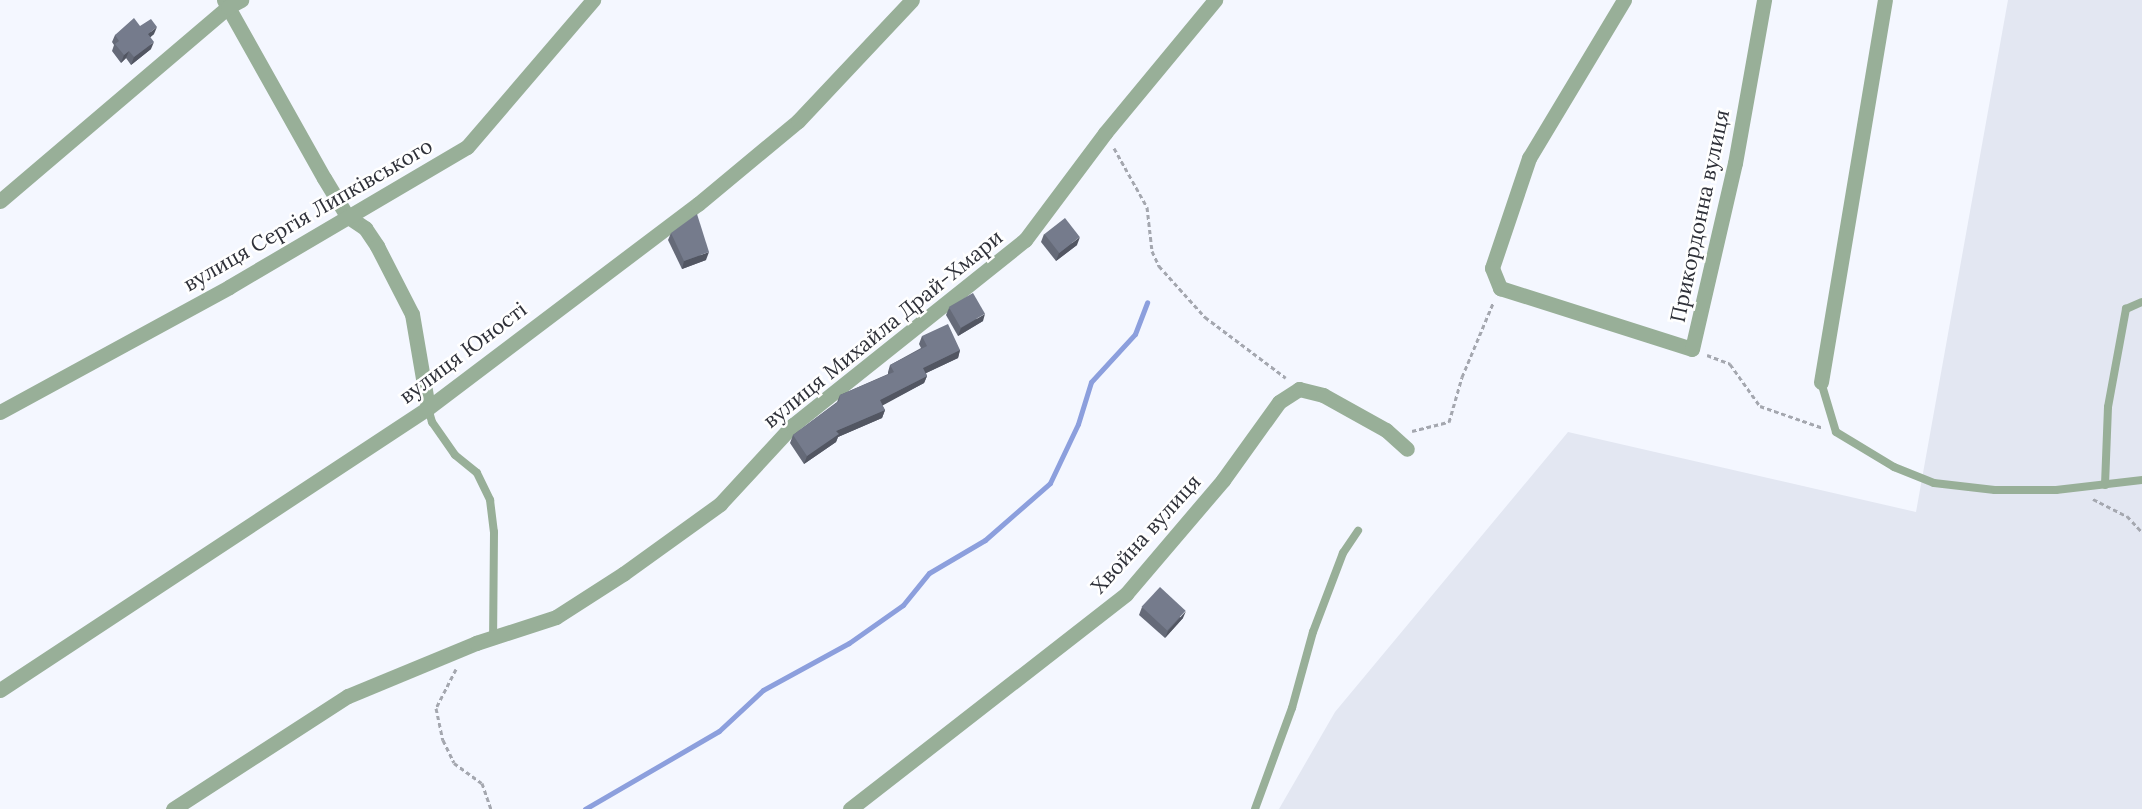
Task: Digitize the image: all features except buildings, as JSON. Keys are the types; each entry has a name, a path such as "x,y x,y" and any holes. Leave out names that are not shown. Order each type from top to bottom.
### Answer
{"street":[{"name":"вулиця Сергія Липківського","path":"0,412 229,287 467,147 593,0"},
{"name":"вулиця Юності","path":"0,690 428,408 698,204 798,121 912,0"},
{"name":"вулиця Михайла Драй-Хмари","path":"173,809 236,765 348,696 463,648 556,616 624,574 720,504 793,424 1025,240 1106,133 1215,0"},
{"path":"1500,288 1492,268 1529,158 1624,0"},
{"name":"Прикордонна вулиця","path":"1500,288 1692,349 1730,184 1764,0"},
{"path":"1821,382 1885,0"},
{"path":"0,201 231,2 347,216 365,228 377,246 412,314 428,408"},
{"path":"1299,389 1323,395 1386,430 1407,449"},
{"name":"Хвойна вулиця","path":"850,809 1126,594 1223,480 1279,402 1299,389"}],"lane":[{"path":"2105,485 2108,407 2126,309 2142,302"},
{"path":"1821,382 1836,432 1894,467 1934,483 1995,490 2105,485 2142,480"},
{"path":"428,408 432,422 454,455 477,473 490,500 494,532 493,637"},
{"path":"1255,809 1292,708 1313,632 1343,553 1358,531"}],"path":[{"path":"1106,133 1147,207 1152,251 1159,266 1205,317 1299,389"},
{"path":"1386,430 1410,432 1449,422 1462,377 1500,288"},
{"path":"1692,349 1731,364 1760,406 1836,432"},
{"path":"2084,497 2127,516 2142,532"},
{"path":"463,648 436,708 443,740 454,763 482,783 491,809"}],"shaded area":[{"path":"2008,0 2142,0 2142,809 1279,809 1335,712 1568,432 1916,512"}],"waterway":[{"path":"585,809 719,731 763,690 849,643 903,605 929,573 985,540 1050,483 1078,424 1091,382 1135,334 1147,302"}]}
